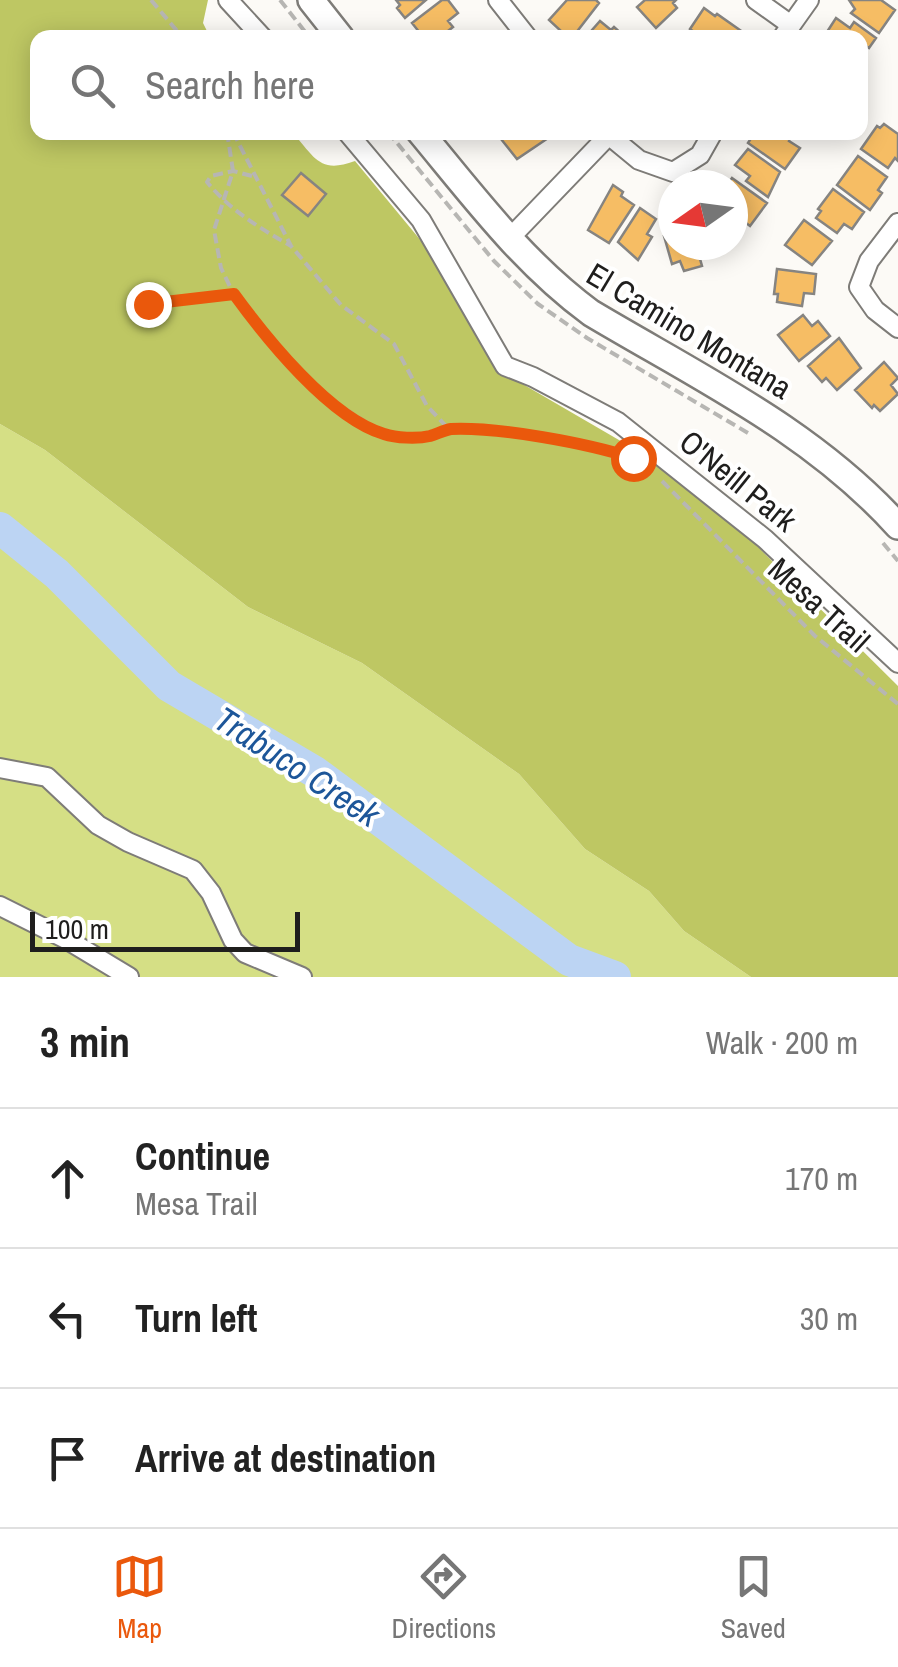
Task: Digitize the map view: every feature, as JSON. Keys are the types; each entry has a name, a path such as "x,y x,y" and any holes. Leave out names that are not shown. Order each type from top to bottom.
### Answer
{"street":[{"path":"228,0 256,30"},
{"path":"311,0 335,30"},
{"path":"498,0 522,30"},
{"path":"756,0 786,30"},
{"path":"788,30 809,0"},
{"name":"O'Neill Park","path":"354,140 421,220 504,366 618,422 766,539 898,663"},
{"name":"El Camino Montana","path":"427,140 508,240 562,292 798,435 854,480 898,526"},
{"path":"508,240 601,140"},
{"path":"615,140 640,160 672,172 700,155 708,140"},
{"path":"898,223 870,261 858,287 876,310 898,328"},
{"path":"0,768 47,777 98,825 194,870 211,893 233,940 245,952 302,977"},
{"path":"0,906 66,938 129,977"}],"path":[{"path":"151,0 176,30"},
{"path":"280,0 304,30"},
{"path":"231,140 233,172 214,230 221,268 234,294 272,345 322,394 384,434 428,436 448,429 598,447 633,458"},
{"path":"235,140 291,246 340,305 394,344 427,406 448,429"},
{"path":"255,176 233,172 211,176 207,182 245,220 291,246"},
{"path":"148,304 234,294"},
{"name":"Mesa Trail","path":"656,474 815,636 898,704"}],"green space":[{"path":"0,0 208,0 203,23 206,30 30,30 30,140 299,140 326,164 355,161 427,248 497,369 643,454 744,533 898,686 898,977 751,977 684,931 649,891 585,849 519,774 362,663 248,607 45,450 0,424"},
{"path":"0,424 45,450 248,607 362,663 519,774 585,849 649,891 684,931 751,977 0,977"}],"building":[{"path":"396,0 426,0 405,18"},
{"path":"442,0 448,0 458,13 448,21 453,27 449,30 418,30 412,23"},
{"path":"567,0 599,3 578,30 560,30 549,20"},
{"path":"645,0 676,0 673,3 677,8 656,28 637,7"},
{"path":"849,0 881,0 895,10 879,33 851,13 855,9"},
{"path":"704,8 740,30 691,30"},
{"path":"836,18 850,28 854,22 865,30 828,30"},
{"path":"600,21 611,30 592,30"},
{"path":"868,32 876,38 868,47"},
{"path":"884,124 898,134 898,161 895,158 888,168 861,149 877,126"},
{"path":"502,140 545,140 517,159"},
{"path":"790,140 800,148 785,169 748,143"},
{"path":"748,149 780,172 768,197 748,182 748,170 735,165"},
{"path":"858,156 887,177 870,210 837,185"},
{"path":"301,173 326,194 308,216 282,195"},
{"path":"613,185 634,205 609,243 588,230"},
{"path":"748,189 767,203 748,224"},
{"path":"833,189 864,212 852,229 844,224 837,233 816,218"},
{"path":"640,208 656,219 647,234 652,237 638,260 618,242"},
{"path":"804,220 832,241 812,265 785,245"},
{"path":"671,260 700,260 702,266 684,271 680,261 672,264"},
{"path":"777,269 816,274 814,294 804,293 802,306 777,302"},
{"path":"803,315 812,326 818,321 830,336 799,361 778,335"},
{"path":"839,338 861,368 837,390 826,378 822,382 808,366"},
{"path":"884,362 898,378 891,385 898,394 880,411 855,390"}],"waterway":[{"name":"Trabuco Creek","path":"0,528 57,574 169,686 315,772 569,960 615,977"}],"route":[{"path":"148,304 234,294 272,345 322,394 384,434 428,436 448,429 506,434 598,447 633,458"}]}
